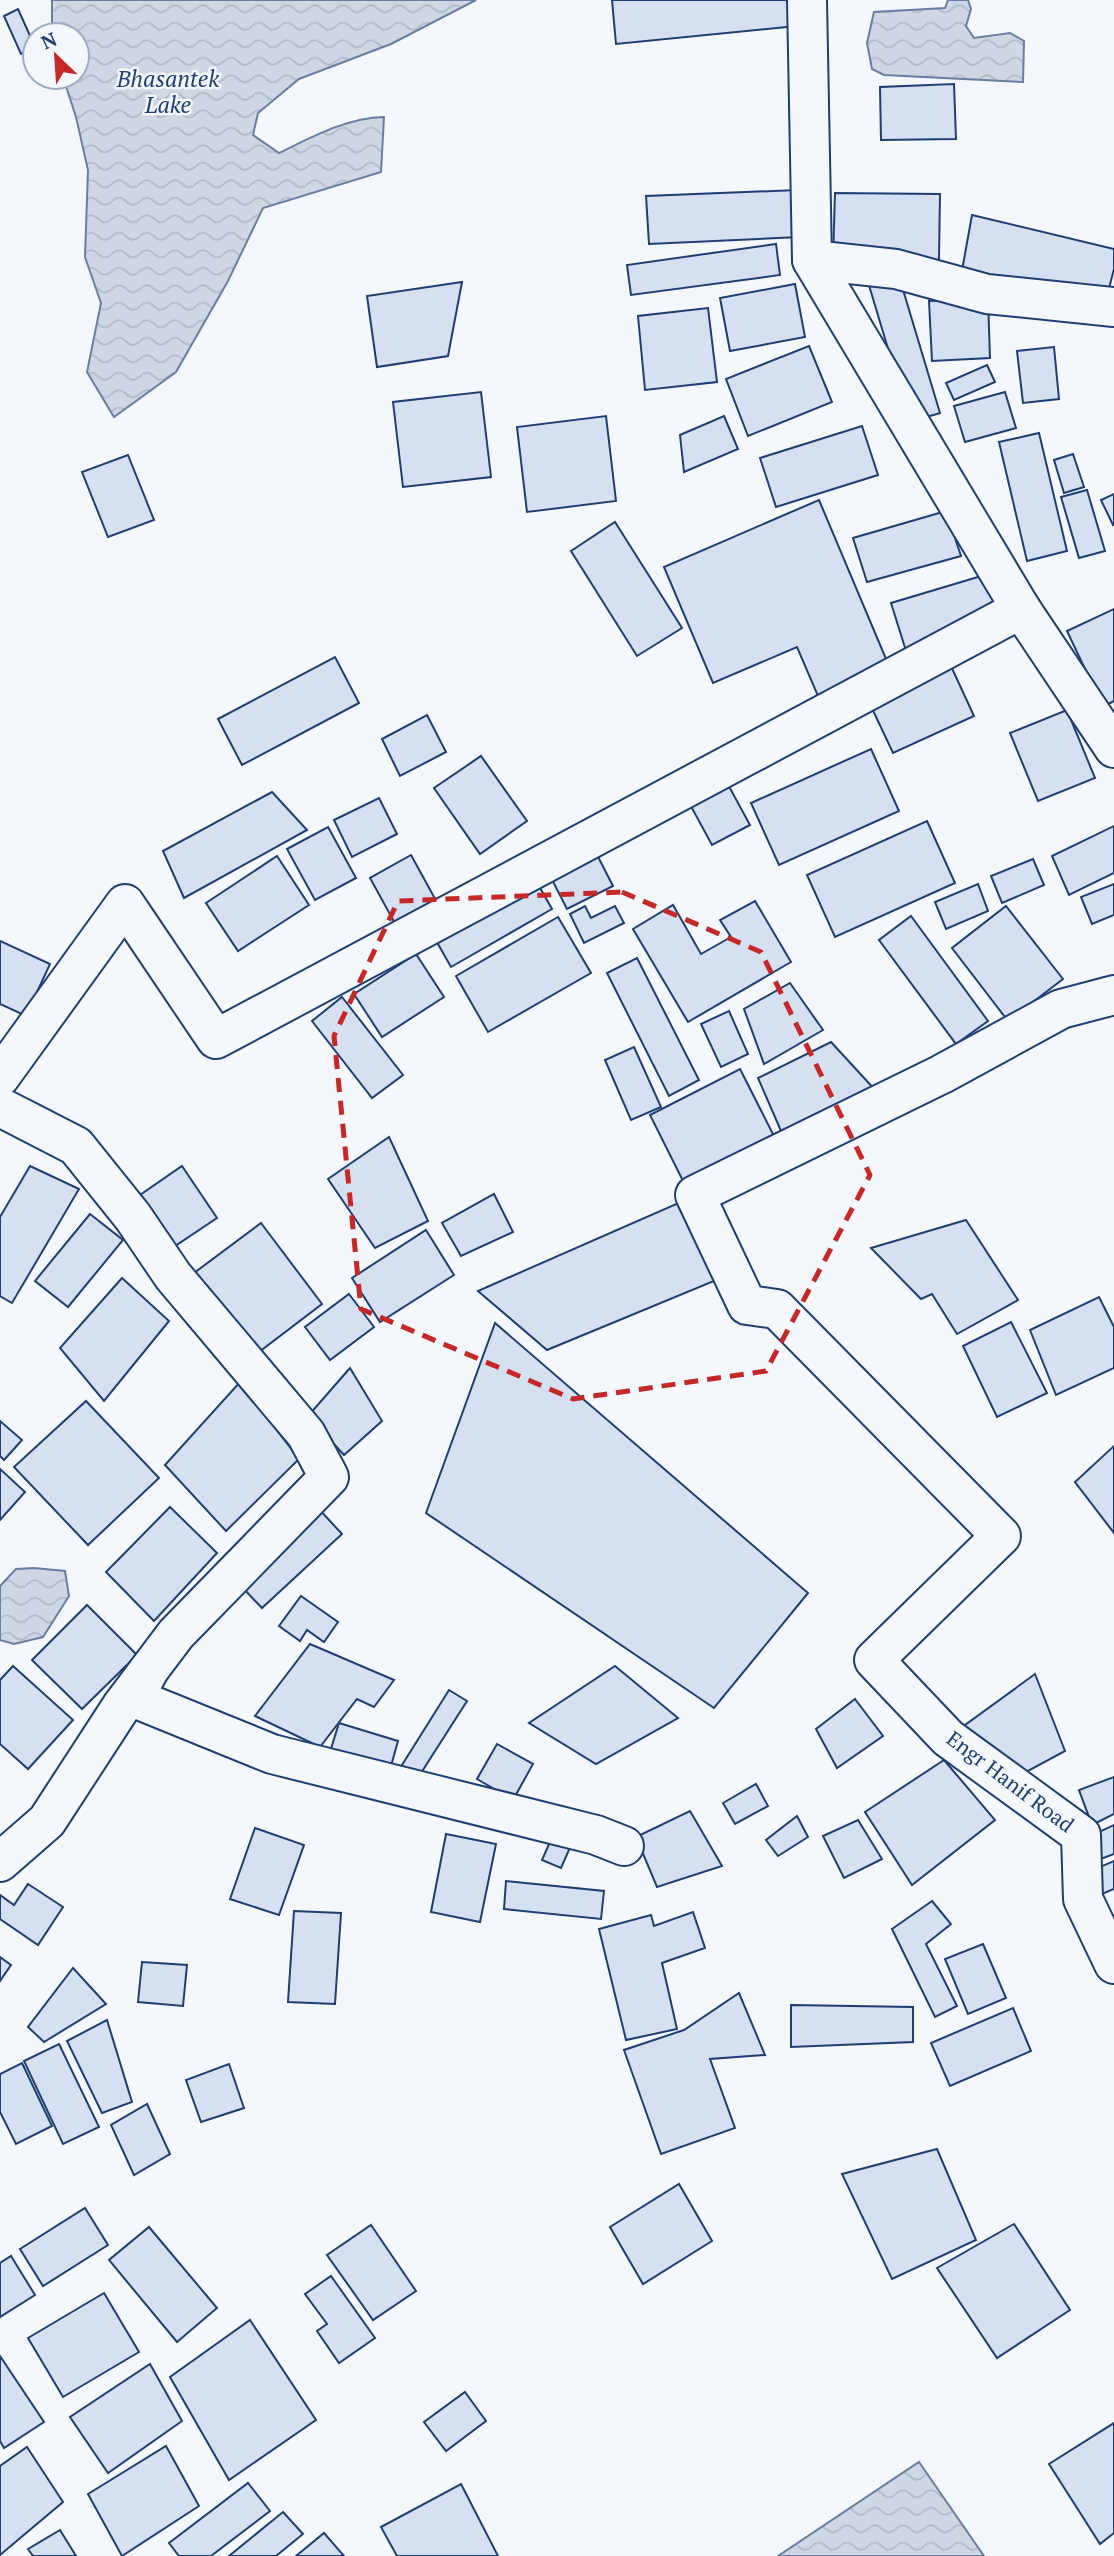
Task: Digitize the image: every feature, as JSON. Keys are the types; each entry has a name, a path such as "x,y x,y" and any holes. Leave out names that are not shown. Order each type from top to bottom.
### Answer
{"street":[{"path":"807,0 812,260 1021,609 1114,748"},
{"path":"812,260 896,269 987,294 1114,307"},
{"path":"0,1077 125,904 216,1038 1021,609"},
{"name":"Engr Hanif Road","path":"1114,995 1061,1009 942,1074 695,1195 747,1304 777,1309 1001,1536 874,1660 948,1738 1081,1835 1083,1899 1114,1964"},
{"path":"0,1107 76,1146 133,1217 173,1276 306,1434 329,1477 176,1634 121,1707 47,1821 0,1862"},
{"path":"149,1670 134,1698 272,1754 596,1835 624,1846"}],"highlighted area":[{"path":"622,892 761,952 870,1175 766,1371 573,1399 361,1309 334,1036 398,901"}],"water":[{"name":"Bhasantek Lake","path":"52,0 476,0 391,44 299,79 258,113 253,135 279,153 343,125 384,117 381,172 263,208 228,281 176,372 114,417 87,372 101,303 85,257 88,170 68,91 91,91 91,21 52,21"},
{"path":"948,0 968,0 971,9 966,26 974,38 1010,33 1024,41 1023,82 884,75 872,69 867,43 874,12 945,8"},
{"path":"16,1569 65,1571 69,1596 43,1637 14,1644 0,1640 0,1586"},
{"path":"919,2462 984,2556 778,2556"}],"building":[{"path":"612,0 794,0 796,26 616,44"},
{"path":"18,9 23,21 21,21 21,54 4,16"},
{"path":"954,84 956,139 881,140 880,87"},
{"path":"797,190 799,237 649,244 646,196"},
{"path":"835,193 940,194 939,260 833,259"},
{"path":"972,215 1114,249 1114,269 1107,296 961,276"},
{"path":"776,244 780,275 631,295 627,265"},
{"path":"898,273 940,413 910,422 868,282"},
{"path":"462,282 448,356 377,367 367,296"},
{"path":"795,284 805,337 730,351 720,298"},
{"path":"988,298 990,358 932,361 929,301"},
{"path":"708,308 717,382 645,390 638,316"},
{"path":"809,346 832,402 748,436 726,379"},
{"path":"1054,347 1059,399 1023,403 1017,351"},
{"path":"987,365 995,382 954,400 946,383"},
{"path":"481,392 491,477 403,487 393,402"},
{"path":"1005,392 1016,428 965,442 954,406"},
{"path":"606,416 616,501 527,512 517,427"},
{"path":"724,416 738,449 684,472 680,435"},
{"path":"862,426 878,475 776,507 760,458"},
{"path":"1039,433 1067,551 1027,561 999,442"},
{"path":"1073,454 1084,487 1064,493 1054,460"},
{"path":"128,455 154,520 108,537 82,472"},
{"path":"1087,490 1105,551 1079,558 1061,497"},
{"path":"1114,494 1114,524 1113,525 1101,500"},
{"path":"819,500 889,666 818,696 797,647 713,683 664,567"},
{"path":"946,511 961,556 867,582 853,538"},
{"path":"615,522 682,628 637,656 571,551"},
{"path":"988,574 1001,614 907,654 891,603"},
{"path":"1114,609 1114,701 1103,707 1067,631"},
{"path":"335,657 359,703 242,765 218,719"},
{"path":"950,664 974,716 893,753 869,702"},
{"path":"1067,710 1095,778 1038,801 1010,733"},
{"path":"427,715 446,752 400,776 382,739"},
{"path":"871,749 899,811 779,865 751,803"},
{"path":"481,756 527,821 480,854 434,788"},
{"path":"725,779 750,825 712,845 687,799"},
{"path":"272,792 307,830 184,898 163,851"},
{"path":"379,798 397,834 352,857 334,820"},
{"path":"927,821 955,883 835,937 807,875"},
{"path":"1114,826 1114,873 1069,895 1052,856"},
{"path":"328,827 356,878 315,900 287,849"},
{"path":"591,843 613,886 567,909 545,866"},
{"path":"411,855 439,906 398,929 370,878"},
{"path":"277,856 309,905 238,951 206,903"},
{"path":"1033,859 1044,885 1002,903 991,876"},
{"path":"535,879 552,909 451,967 434,937"},
{"path":"978,884 988,911 946,929 935,902"},
{"path":"1114,884 1114,915 1092,924 1081,897"},
{"path":"755,901 791,962 688,1022 633,929 673,905 701,954 731,937 720,920"},
{"path":"585,906 591,918 615,906 624,923 584,943 570,914"},
{"path":"1006,906 1063,979 1008,1021 952,948"},
{"path":"911,916 988,1021 956,1044 879,940"},
{"path":"558,917 591,973 488,1032 456,976"},
{"path":"0,941 50,964 26,1016 0,1004"},
{"path":"416,954 444,997 382,1037 354,994"},
{"path":"637,958 699,1080 669,1096 607,973"},
{"path":"790,983 823,1030 764,1064 744,1009"},
{"path":"342,997 403,1075 372,1098 312,1021"},
{"path":"729,1011 748,1054 721,1067 701,1024"},
{"path":"831,1042 877,1092 785,1140 758,1078"},
{"path":"634,1047 661,1107 631,1120 605,1060"},
{"path":"740,1069 775,1138 685,1185 650,1115"},
{"path":"389,1137 428,1221 375,1248 328,1179"},
{"path":"30,1166 79,1189 12,1303 0,1296 0,1217"},
{"path":"182,1166 217,1218 175,1246 140,1195"},
{"path":"494,1194 513,1232 461,1256 442,1223"},
{"path":"683,1201 714,1281 547,1350 478,1291"},
{"path":"90,1214 123,1240 68,1307 35,1281"},
{"path":"966,1220 1018,1300 957,1334 932,1294 921,1299 871,1248"},
{"path":"261,1223 322,1304 255,1355 194,1273"},
{"path":"426,1230 454,1275 380,1322 352,1278"},
{"path":"122,1278 169,1321 104,1401 60,1348"},
{"path":"349,1294 374,1327 330,1360 305,1327"},
{"path":"1099,1297 1114,1327 1114,1368 1056,1395 1030,1330"},
{"path":"1011,1322 1047,1393 997,1417 963,1346"},
{"path":"495,1323 808,1593 714,1708 426,1513"},
{"path":"350,1368 382,1421 344,1455 308,1416"},
{"path":"240,1382 299,1459 226,1531 165,1465"},
{"path":"86,1401 159,1478 88,1545 14,1467"},
{"path":"0,1421 22,1440 4,1460 0,1456"},
{"path":"1114,1446 1114,1533 1075,1482"},
{"path":"0,1469 25,1492 0,1520"},
{"path":"170,1507 217,1553 154,1621 106,1572"},
{"path":"318,1508 342,1534 262,1608 238,1583"},
{"path":"301,1596 338,1622 324,1642 307,1630 300,1641 279,1626"},
{"path":"87,1605 137,1655 82,1709 32,1660"},
{"path":"310,1644 394,1680 374,1707 357,1699 320,1747 255,1716"},
{"path":"13,1666 73,1720 28,1769 0,1744 0,1680"},
{"path":"615,1666 678,1718 596,1764 529,1723"},
{"path":"1035,1674 1065,1751 1011,1780 961,1728"},
{"path":"449,1690 467,1701 414,1784 397,1773"},
{"path":"855,1699 883,1736 837,1768 816,1729"},
{"path":"339,1723 398,1741 389,1773 329,1755"},
{"path":"497,1744 533,1764 513,1800 477,1779"},
{"path":"944,1760 995,1820 912,1885 865,1812"},
{"path":"1114,1777 1114,1814 1092,1825 1079,1790"},
{"path":"756,1784 768,1806 735,1824 723,1803"},
{"path":"690,1811 722,1866 657,1887 636,1837"},
{"path":"797,1816 808,1837 778,1856 766,1840"},
{"path":"858,1820 882,1859 844,1878 823,1836"},
{"path":"1114,1825 1114,1854 1098,1860 1088,1837"},
{"path":"557,1826 576,1834 561,1868 542,1860"},
{"path":"255,1828 304,1845 279,1915 230,1899"},
{"path":"446,1834 496,1844 480,1922 431,1912"},
{"path":"1114,1861 1114,1889 1102,1894 1093,1870"},
{"path":"506,1881 604,1891 601,1919 504,1909"},
{"path":"28,1884 63,1907 38,1945 0,1919 0,1895 14,1905"},
{"path":"932,1901 951,1924 926,1944 957,2006 935,2017 892,1929"},
{"path":"294,1911 341,1913 335,2004 288,2002"},
{"path":"693,1912 705,1948 662,1963 677,2029 626,2040 599,1929 651,1915 654,1926"},
{"path":"983,1944 1006,1998 968,2014 945,1959"},
{"path":"0,1957 11,1965 0,1981"},
{"path":"142,1962 187,1965 183,2006 138,2002"},
{"path":"73,1968 106,2004 44,2042 28,2027"},
{"path":"739,1993 765,2055 710,2059 735,2128 661,2154 624,2050 684,2030"},
{"path":"791,2005 913,2007 913,2042 791,2047"},
{"path":"1013,2008 1031,2051 950,2086 931,2043"},
{"path":"107,2020 132,2102 102,2113 67,2041"},
{"path":"59,2044 99,2127 63,2144 24,2061"},
{"path":"22,2063 52,2126 16,2144 0,2112 0,2074"},
{"path":"229,2064 244,2108 201,2122 186,2080"},
{"path":"147,2104 170,2154 134,2175 111,2125"},
{"path":"937,2149 976,2240 892,2279 842,2174"},
{"path":"679,2184 712,2241 643,2284 610,2227"},
{"path":"85,2208 108,2245 43,2286 20,2249"},
{"path":"1014,2224 1070,2310 997,2358 937,2268"},
{"path":"371,2225 416,2291 373,2320 327,2255"},
{"path":"149,2227 217,2308 177,2342 109,2260"},
{"path":"11,2256 35,2295 0,2317 0,2263"},
{"path":"331,2276 375,2338 339,2363 317,2331 327,2324 305,2294"},
{"path":"104,2293 139,2352 63,2397 28,2338"},
{"path":"250,2320 316,2420 229,2480 170,2377"},
{"path":"0,2356 44,2422 4,2448 0,2441"},
{"path":"150,2364 182,2421 108,2473 70,2417"},
{"path":"465,2392 486,2421 446,2451 424,2422"},
{"path":"1114,2423 1114,2533 1100,2544 1049,2464"},
{"path":"166,2446 199,2506 122,2556 88,2494"},
{"path":"27,2447 63,2502 0,2555 0,2466"},
{"path":"248,2483 270,2511 211,2556 179,2556 169,2543"},
{"path":"461,2484 498,2556 397,2556 381,2527"},
{"path":"283,2512 303,2534 276,2556 229,2556"},
{"path":"60,2530 76,2556 33,2556 28,2549"},
{"path":"324,2533 344,2556 296,2556"}]}
